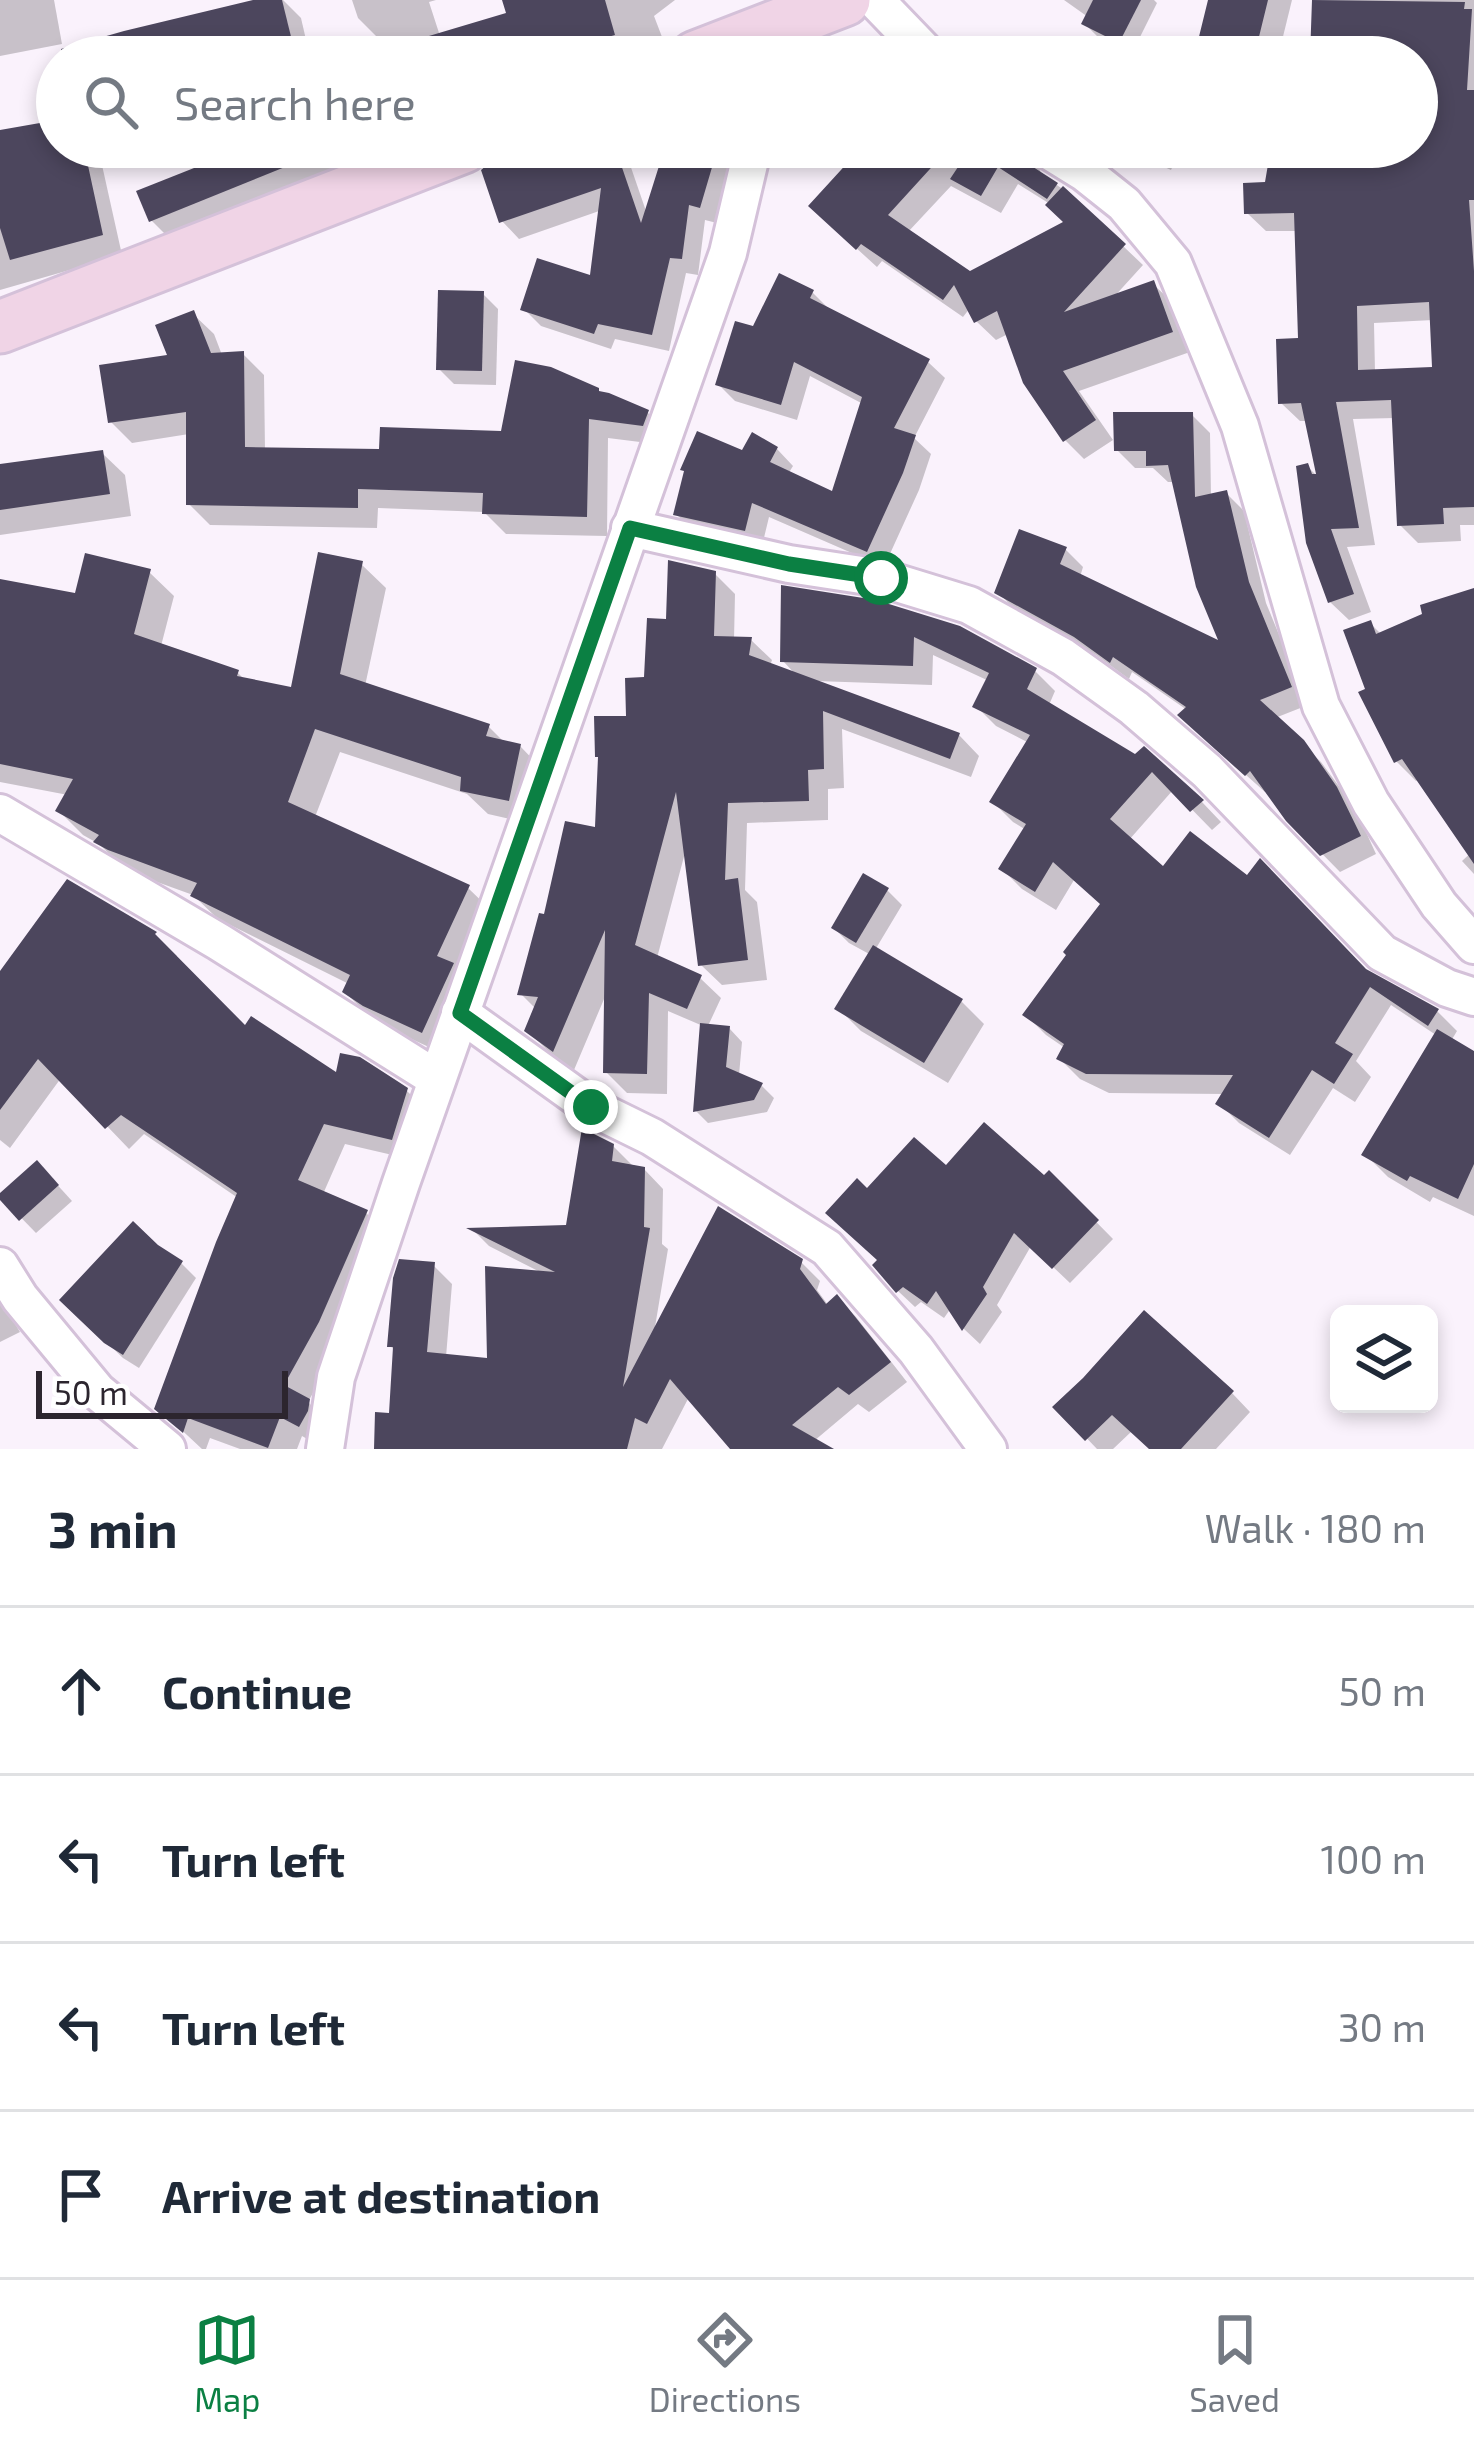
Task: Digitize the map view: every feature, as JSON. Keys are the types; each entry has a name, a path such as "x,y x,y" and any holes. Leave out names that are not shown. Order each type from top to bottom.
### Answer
{"main road":[{"path":"784,36 848,1"},
{"path":"0,326 410,168"}],"street":[{"path":"848,1 899,36"},
{"path":"325,1449 336,1377 728,253 748,168"},
{"path":"1078,168 1124,204 1173,262 1240,426 1321,706 1371,803 1439,905 1474,945"},
{"path":"630,528 789,564 881,578 968,605 1063,656 1134,708 1207,771 1382,953 1474,997"},
{"path":"0,813 219,942 437,1079"},
{"path":"460,1013 591,1107 652,1136 827,1247 916,1350 988,1449"},
{"path":"0,1266 20,1298 97,1391 166,1449"}],"building":[{"path":"253,0 282,0 291,36 106,36"},
{"path":"502,0 605,0 615,35 429,36 506,13"},
{"path":"1093,0 1141,0 1123,36 1105,36 1081,24"},
{"path":"1208,0 1268,0 1259,36 1199,36"},
{"path":"1312,0 1465,2 1464,9 1472,9 1467,90 1474,90 1474,200 1469,200 1474,271 1474,507 1443,508 1444,524 1397,526 1391,400 1336,402 1359,528 1331,529 1354,594 1328,603 1306,543 1296,466 1308,463 1316,474 1301,403 1278,404 1276,339 1298,338 1294,213 1244,214 1243,183 1265,182 1267,168 1438,168 1438,36 1311,36","holes":["1429,302 1432,367 1358,370 1357,306"]},
{"path":"36,124 36,168 89,168 103,235 10,260 0,228 0,130"},
{"path":"194,168 283,168 149,222 136,191"},
{"path":"622,168 641,223 658,168 712,168 700,208 689,205 682,259 670,258 652,335 598,324 594,334 520,310 537,258 590,275 601,188 499,223 481,170"},
{"path":"843,168 931,168 888,215 970,271 1063,222 1045,205 1063,186 1126,244 1064,312 1154,280 1173,332 1063,371 1096,420 1063,442 1023,383 997,311 974,323 954,285 943,300 861,244 856,250 808,206"},
{"path":"957,168 997,168 981,196 950,179"},
{"path":"1000,168 1035,168 1058,183 1047,199"},
{"path":"779,273 814,290 810,298 930,359 894,428 916,435 867,552 752,503 745,531 673,515 684,471 680,470 697,431 742,450 752,432 778,447 770,462 832,491 862,397 794,362 781,405 715,385 735,321 753,326"},
{"path":"438,290 484,291 482,371 436,370"},
{"path":"194,310 211,353 244,351 245,447 379,449 380,427 501,431 515,360 551,367 649,410 643,426 589,419 587,517 482,514 483,493 358,489 358,508 186,505 186,412 108,423 99,365 167,355 155,325"},
{"path":"1113,412 1193,412 1195,497 1227,490 1249,582 1292,687 1260,700 1304,740 1337,787 1361,836 1320,856 1286,821 1250,771 1245,776 1177,715 1186,707 1113,657 1110,663 1074,637 994,593 1019,529 1067,547 1060,564 1218,640 1196,587 1168,465 1146,466 1146,451 1114,451"},
{"path":"103,450 110,494 0,510 0,464"},
{"path":"318,552 363,561 340,674 490,724 486,736 521,744 509,801 460,791 461,777 315,729 288,802 470,885 437,956 454,963 422,1033 342,992 350,975 190,896 197,883 93,842 99,835 55,811 73,779 0,764 0,579 75,593 85,553 151,569 134,634 239,670 237,676 291,687"},
{"path":"668,560 716,571 714,636 752,637 749,655 960,733 950,759 823,711 824,769 808,770 809,801 728,803 725,880 738,878 748,960 698,966 676,792 635,945 702,975 687,1009 649,993 647,1074 603,1073 605,930 553,1052 524,1031 538,997 517,995 539,913 544,914 565,821 595,827 598,757 594,716 626,716 625,678 644,677 647,618 666,619"},
{"path":"781,585 876,600 960,626 1037,668 1027,689 1135,754 1144,746 1204,800 1190,812 1152,772 1110,819 1163,866 1190,831 1247,875 1260,858 1366,969 1439,1009 1428,1026 1370,987 1335,1043 1353,1054 1334,1084 1312,1070 1269,1138 1215,1104 1233,1075 1086,1074 1056,1059 1064,1044 1022,1015 1100,904 1053,862 1035,892 998,869 1026,824 989,802 1030,735 972,707 989,673 914,637 913,666 780,662"},
{"path":"1474,588 1474,864 1402,759 1394,763 1358,692 1365,689 1343,630 1371,620 1376,634 1422,614 1420,605"},
{"path":"863,873 889,888 856,943 831,928"},
{"path":"67,879 157,932 245,1025 251,1016 336,1072 340,1053 360,1057 408,1088 392,1140 324,1124 298,1180 368,1210 319,1322 284,1385 310,1399 308,1411 299,1427 280,1417 268,1448 188,1418 183,1433 154,1409 237,1193 121,1115 105,1129 38,1059 0,1110 0,971"},
{"path":"873,945 963,999 924,1063 834,1009"},
{"path":"700,1023 730,1026 726,1067 763,1083 754,1100 693,1112"},
{"path":"1437,1029 1474,1051 1474,1164 1458,1199 1410,1176 1407,1181 1361,1155"},
{"path":"984,1122 1044,1175 1049,1170 1099,1220 1052,1269 1014,1233 983,1287 987,1294 962,1331 936,1291 927,1304 903,1287 896,1293 872,1265 877,1260 825,1213 857,1178 867,1188 914,1137 946,1165"},
{"path":"582,1128 614,1144 612,1161 645,1167 644,1227 650,1228 623,1387 718,1206 803,1259 800,1269 826,1304 837,1294 891,1362 849,1395 838,1387 792,1425 834,1449 730,1449 670,1379 647,1424 635,1418 627,1449 374,1449 375,1412 389,1413 393,1347 387,1347 399,1259 435,1262 427,1352 487,1358 485,1266 555,1272 466,1228 566,1225"},
{"path":"37,1160 59,1185 19,1221 0,1200 0,1193"},
{"path":"133,1221 183,1261 123,1355 59,1300"},
{"path":"1144,1310 1234,1391 1181,1449 1149,1449 1112,1415 1085,1441 1052,1407"}],"route":[{"path":"591,1107 460,1013 630,528 789,564 881,578"}]}
